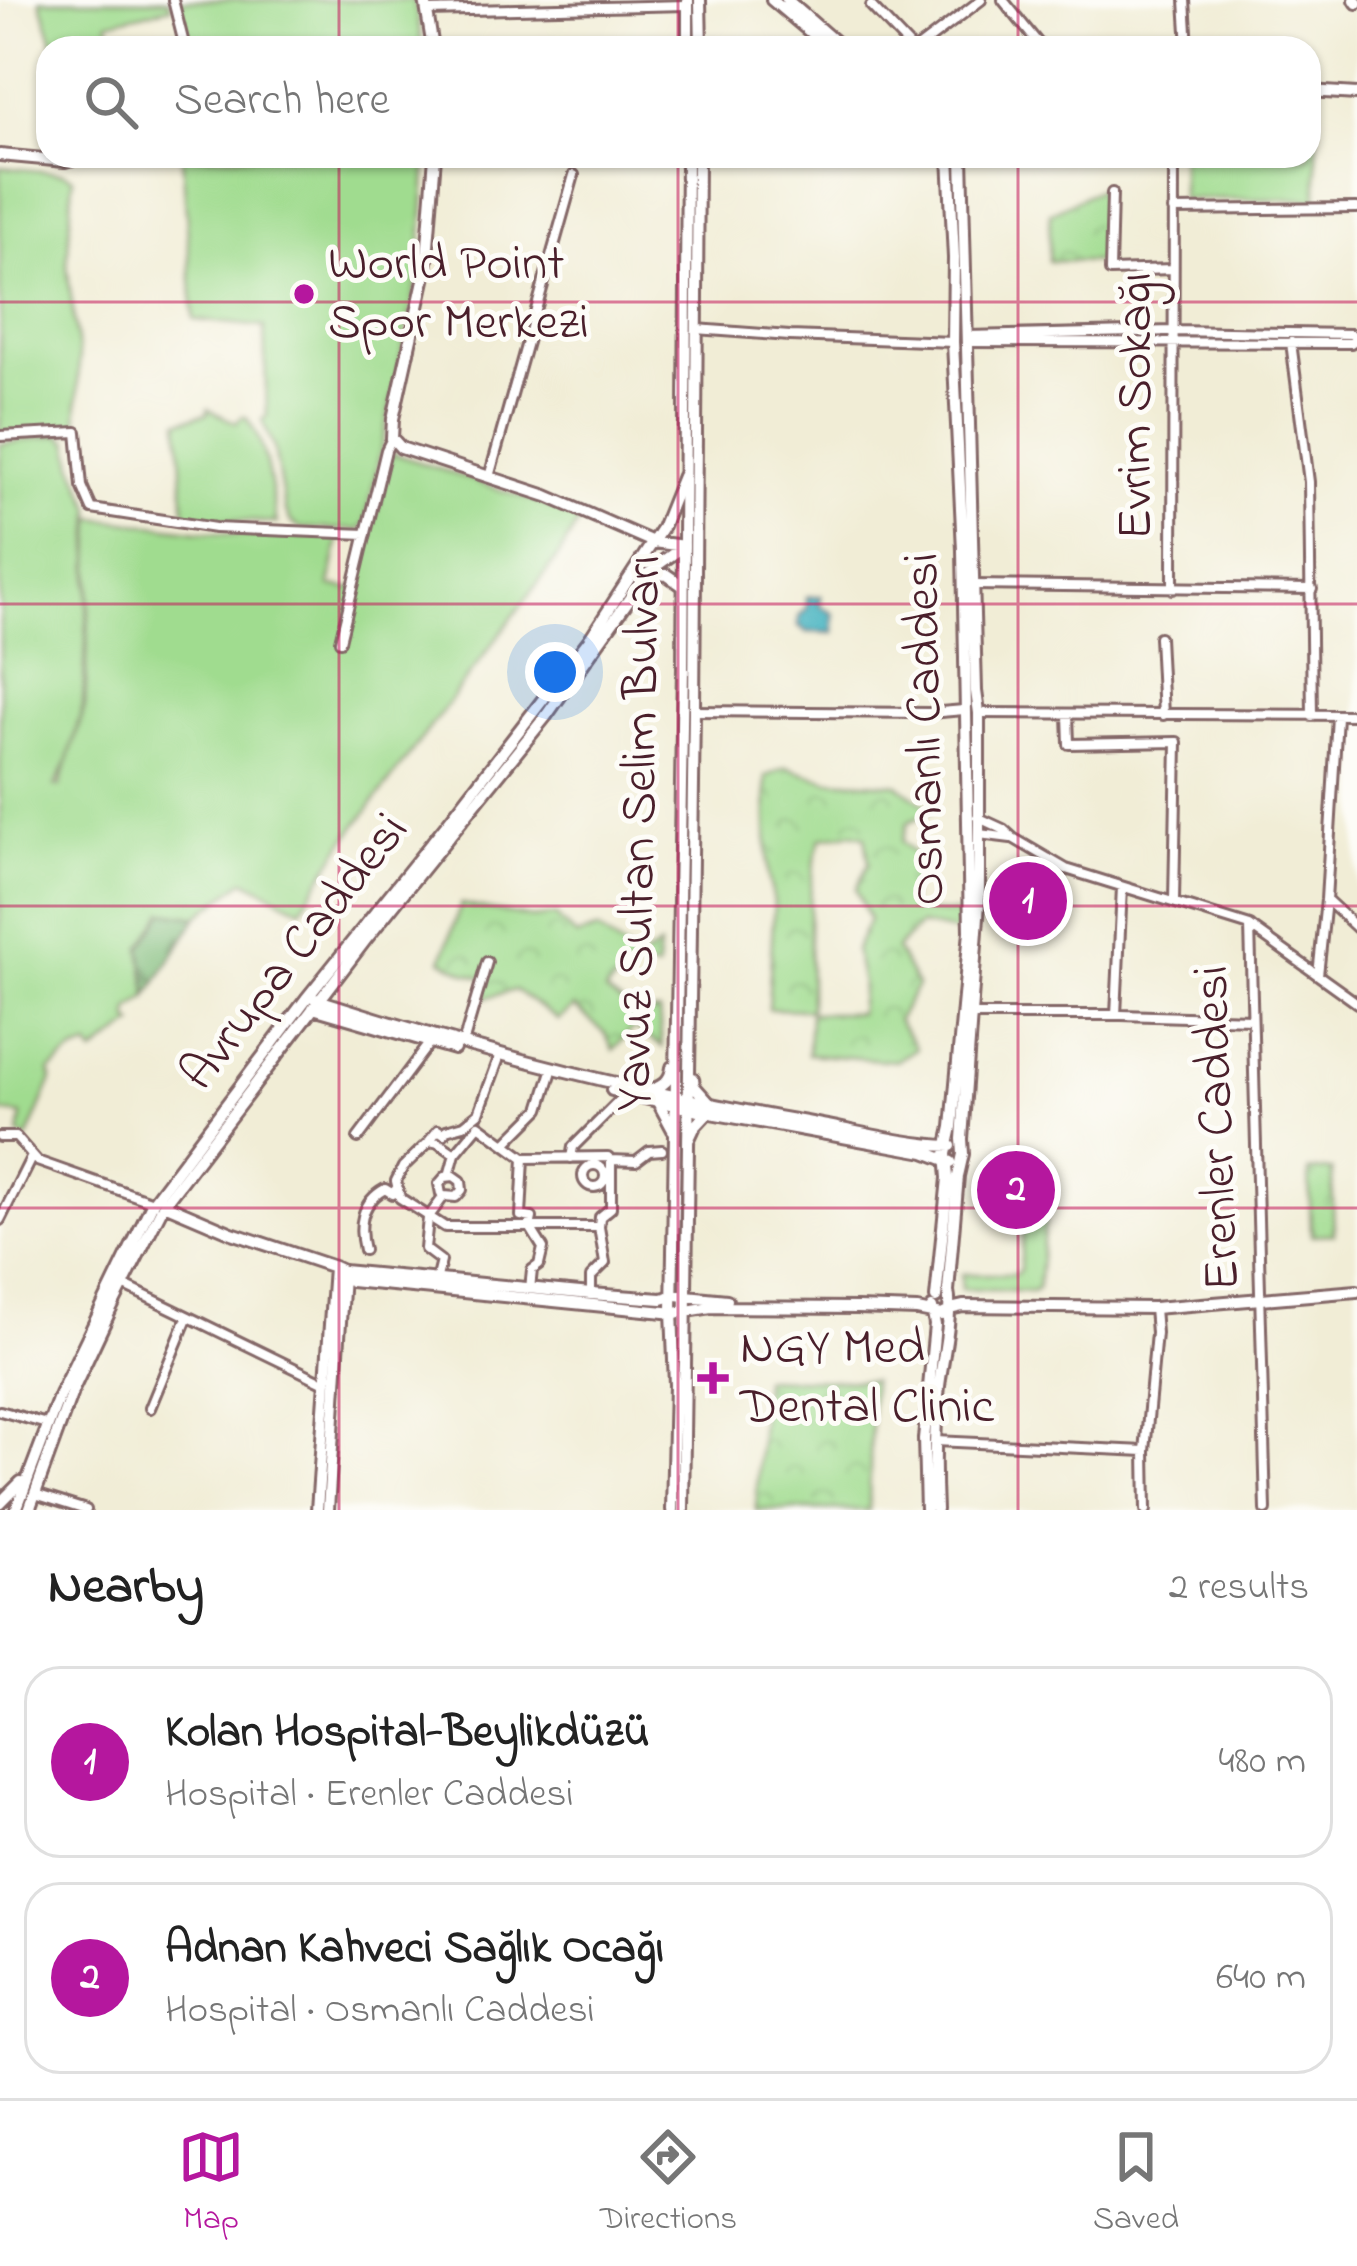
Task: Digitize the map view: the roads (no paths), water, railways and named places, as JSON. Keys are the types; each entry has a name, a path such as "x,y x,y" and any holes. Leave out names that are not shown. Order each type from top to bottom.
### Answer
{"main road":[{"path":"772,0 815,36"},
{"path":"787,0 828,36"},
{"path":"690,36 696,3"},
{"path":"696,3 699,36"},
{"path":"426,6 431,36"},
{"path":"1329,90 1357,82"},
{"path":"1321,90 1357,94"},
{"path":"0,152 36,154"},
{"path":"0,152 36,157"},
{"path":"434,168 426,271 392,438 416,454 547,496 653,542 689,546"},
{"name":"Yavuz Sultan Selim Bulvarı","path":"687,168 684,472 689,546 683,586 688,715"},
{"name":"Yavuz Sultan Selim Bulvarı","path":"683,1510 687,1298 682,1054 698,168"},
{"name":"Osmanlı Caddesi","path":"956,168 963,550 972,712"},
{"name":"Osmanlı Caddesi","path":"955,1154 974,834 973,585 959,340"},
{"name":"Avrupa Caddesi","path":"16,1510 79,1352 159,1203 561,680 653,542 684,472"},
{"name":"Avrupa Caddesi","path":"313,1002 546,716 649,573 689,546"},
{"path":"649,573 668,575 683,586"},
{"name":"Osmanlı Caddesi","path":"936,1510 940,1285 979,903 974,834"},
{"path":"333,982 348,1009"},
{"path":"313,1002 682,1102 955,1154"},
{"path":"313,1002 498,1061 658,1102 682,1102"},
{"path":"646,1091 669,1078 682,1054 692,1063 694,1086 709,1108"},
{"path":"658,1102 682,1140 709,1108"},
{"name":"Yavuz Sultan Selim Bulvarı","path":"672,1510 672,1297 682,1140"},
{"path":"159,1203 339,1269 591,1294 963,1306 1154,1305 1357,1288"},
{"name":"Avrupa Caddesi","path":"29,1510 72,1392 159,1203"},
{"path":"339,1269 351,1281 687,1312 711,1307 891,1309 943,1304"},
{"path":"317,1510 339,1269"},
{"path":"328,1510 339,1269"},
{"name":"Osmanlı Caddesi","path":"926,1510 924,1439 943,1304"},
{"path":"0,1503 15,1490 35,1459"}],"street":[{"path":"173,0 181,36"},
{"path":"940,36 981,0"},
{"path":"1003,0 1032,36"},
{"path":"1185,0 1187,36"},
{"path":"426,6 696,3"},
{"path":"872,6 902,36"},
{"name":"Evrim Sokağı","path":"1174,168 1173,590 1312,590"},
{"path":"489,477 574,176"},
{"path":"1112,193 1110,271 1173,269"},
{"path":"1174,210 1357,208"},
{"path":"696,329 959,340 1173,336 1351,334 1356,339 1351,343 1173,336"},
{"path":"1292,342 1310,482 1312,716"},
{"path":"0,436 77,432 82,486 92,509 215,528 366,534"},
{"path":"340,641 392,438"},
{"name":"Osmanlı Caddesi","path":"973,585 1173,590"},
{"path":"1159,637 1163,715"},
{"path":"1069,714 1069,744 1177,742 1174,901"},
{"path":"688,715 1357,715"},
{"path":"1318,975 1337,716"},
{"name":"Erenler Caddesi","path":"974,817 1003,829 1066,869 1250,926 1266,1510"},
{"path":"974,834 1013,838"},
{"path":"1116,1015 1122,886"},
{"path":"1327,900 1357,928"},
{"path":"1250,926 1357,1003"},
{"path":"463,1044 487,962"},
{"path":"971,1015 1251,1019"},
{"path":"358,1138 430,1042"},
{"path":"498,1061 479,1113 444,1134 438,1130 396,1181 400,1198 445,1227 599,1227"},
{"path":"505,1144 540,1108 550,1074"},
{"path":"571,1157 573,1147 626,1094"},
{"path":"449,1177 455,1154 479,1125 524,1158 636,1161 649,1151 662,1150"},
{"path":"0,1137 16,1137 46,1165 159,1203"},
{"path":"430,1141 455,1154"},
{"path":"0,1220 32,1156"},
{"path":"524,1158 521,1216 532,1218 530,1227 543,1248 532,1270 530,1289"},
{"path":"591,1294 591,1277 605,1263 599,1227 600,1217 611,1208 611,1160"},
{"path":"445,1177 461,1181 456,1197 444,1196 439,1184 445,1177"},
{"path":"364,1250 364,1209 377,1193 394,1194 396,1189"},
{"path":"436,1281 441,1261 424,1249 428,1218 444,1196"},
{"path":"123,1285 326,1383"},
{"path":"1146,1510 1154,1305"},
{"path":"150,1408 187,1318"},
{"path":"0,1411 47,1424"},
{"path":"934,1441 1145,1450"},
{"path":"35,1493 86,1510"}],"water":[{"path":"821,596 820,605 834,614 834,633 807,632 799,626 807,597"}],"place":[{"name":"World Point Spor Merkezi","path":"304,294"},
{"name":"Kolan Hospital-Beylikdüzü","path":"1028,901"},
{"name":"Adnan Kahveci Sağlık Ocağı","path":"1016,1190"},
{"name":"NGY Med Dental Clinic","path":"713,1378"}]}
